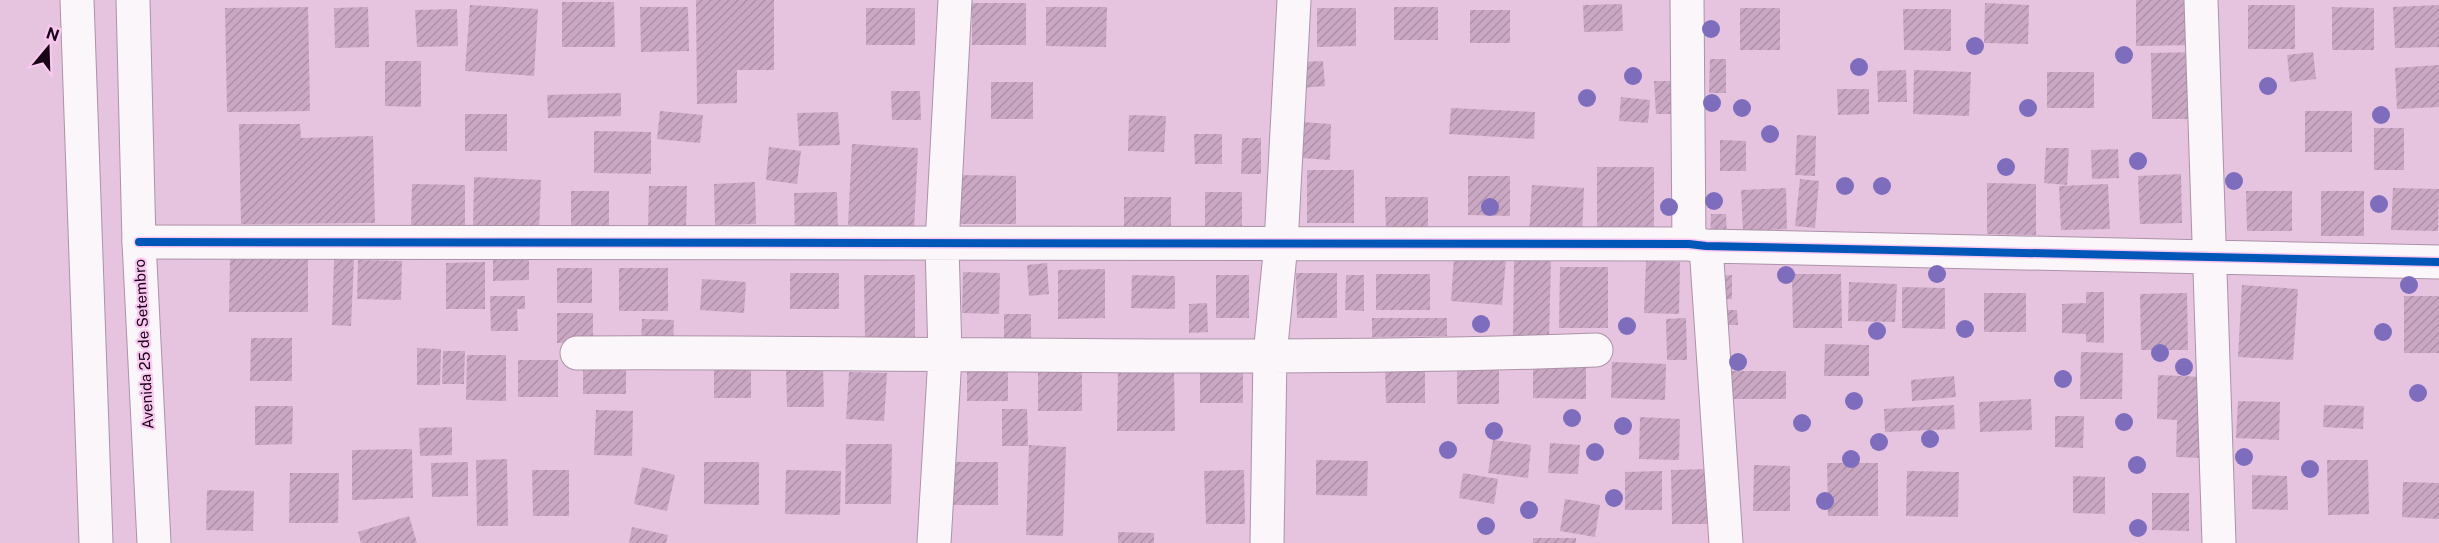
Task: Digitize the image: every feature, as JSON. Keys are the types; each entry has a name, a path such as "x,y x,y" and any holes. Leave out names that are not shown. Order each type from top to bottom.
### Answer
{"main road":[{"path":"77,0 96,543"},
{"name":"Avenida 25 de Setembro","path":"133,0 139,242 154,543"},
{"path":"934,543 945,356 942,244 955,0"},
{"path":"1267,543 1270,355 1281,244 1294,0"},
{"path":"1687,0 1697,245 1726,543"},
{"path":"2201,0 2219,543"},
{"path":"139,242 1697,245 2439,262"},
{"path":"577,352 945,356 1481,354 1596,350"}],"building":[{"path":"696,0 774,0 774,70 737,70 737,103 697,104"},
{"path":"2136,0 2195,0 2196,45 2136,46"},
{"path":"562,2 614,2 615,47 562,47"},
{"path":"972,3 1026,3 1026,45 972,45"},
{"path":"1985,3 2029,5 2028,44 1984,43"},
{"path":"1622,4 1623,31 1584,32 1583,5"},
{"path":"470,5 538,9 534,76 465,71"},
{"path":"2248,5 2295,5 2295,49 2248,49"},
{"path":"2439,5 2439,47 2395,48 2393,7"},
{"path":"308,7 310,111 227,112 225,8"},
{"path":"368,7 369,47 335,48 334,8"},
{"path":"640,7 688,7 689,51 641,52"},
{"path":"1046,7 1107,7 1106,47 1046,46"},
{"path":"1394,7 1438,7 1438,40 1394,40"},
{"path":"2332,7 2374,8 2374,50 2332,50"},
{"path":"866,8 915,8 915,45 866,45"},
{"path":"1317,8 1356,8 1356,46 1317,47"},
{"path":"1740,8 1780,8 1780,50 1740,50"},
{"path":"457,9 458,46 417,47 415,10"},
{"path":"1903,9 1951,9 1951,51 1904,50"},
{"path":"1470,10 1510,10 1510,43 1470,43"},
{"path":"2198,52 2199,119 2152,119 2151,53"},
{"path":"2313,52 2316,79 2290,82 2287,55"},
{"path":"1710,59 1726,59 1726,93 1709,93"},
{"path":"385,61 421,61 421,107 385,106"},
{"path":"1323,61 1325,86 1301,88 1299,62"},
{"path":"2439,65 2439,107 2397,109 2395,68"},
{"path":"1906,70 1907,102 1878,102 1877,71"},
{"path":"1914,70 1971,72 1969,116 1913,114"},
{"path":"2047,72 2094,72 2094,108 2047,108"},
{"path":"1654,81 1677,81 1678,114 1656,114"},
{"path":"991,82 1033,82 1033,119 991,119"},
{"path":"1837,89 1869,89 1869,114 1838,115"},
{"path":"891,91 920,91 921,120 892,120"},
{"path":"621,93 621,116 548,118 547,95"},
{"path":"1621,97 1650,100 1648,123 1619,121"},
{"path":"1451,108 1535,112 1534,139 1449,134"},
{"path":"660,111 703,115 700,143 657,139"},
{"path":"2305,111 2352,111 2352,152 2305,152"},
{"path":"838,112 840,145 799,146 797,113"},
{"path":"465,114 507,114 507,151 465,151"},
{"path":"1129,115 1166,116 1164,152 1128,151"},
{"path":"1302,122 1331,124 1330,160 1301,158"},
{"path":"239,124 300,124 301,138 373,136 375,223 241,224"},
{"path":"2374,128 2404,128 2404,170 2374,170"},
{"path":"594,131 651,132 651,174 594,173"},
{"path":"1194,134 1222,134 1222,164 1195,164"},
{"path":"1797,135 1816,136 1815,176 1795,175"},
{"path":"1242,138 1261,138 1261,174 1241,174"},
{"path":"1720,140 1746,141 1746,171 1720,171"},
{"path":"852,144 918,148 914,229 848,225"},
{"path":"769,147 801,151 797,184 766,180"},
{"path":"2046,148 2069,148 2067,185 2044,183"},
{"path":"2118,149 2119,178 2092,179 2091,150"},
{"path":"1597,167 1654,167 1654,227 1597,227"},
{"path":"1307,170 1354,170 1354,223 1307,223"},
{"path":"2181,174 2182,223 2140,224 2138,176"},
{"path":"958,175 1016,176 1016,224 958,224"},
{"path":"1468,176 1510,176 1510,216 1468,215"},
{"path":"474,177 541,180 539,230 473,227"},
{"path":"1800,179 1819,181 1815,228 1795,226"},
{"path":"755,182 756,224 715,225 714,184"},
{"path":"1987,183 2036,184 2036,235 1987,234"},
{"path":"412,184 465,185 465,229 411,228"},
{"path":"2108,184 2110,229 2061,230 2059,186"},
{"path":"1532,185 1584,188 1582,237 1529,234"},
{"path":"649,186 687,186 686,229 648,228"},
{"path":"1786,188 1787,229 1743,231 1741,190"},
{"path":"2393,188 2439,189 2438,231 2391,230"},
{"path":"571,191 609,191 609,230 571,230"},
{"path":"2246,191 2292,191 2292,231 2247,231"},
{"path":"2321,191 2364,191 2364,236 2321,236"},
{"path":"837,192 838,234 795,234 794,193"},
{"path":"1205,192 1242,192 1242,231 1205,232"},
{"path":"1124,197 1171,197 1171,231 1124,231"},
{"path":"1385,197 1428,197 1428,227 1386,228"},
{"path":"1711,214 1726,214 1727,238 1710,238"},
{"path":"1454,256 1506,259 1502,305 1451,301"},
{"path":"230,258 308,258 308,312 229,312"},
{"path":"493,258 529,258 529,280 493,281"},
{"path":"334,259 354,260 351,326 332,325"},
{"path":"1514,259 1551,260 1549,338 1513,337"},
{"path":"358,260 402,261 401,300 357,299"},
{"path":"1646,261 1680,262 1679,314 1644,313"},
{"path":"485,262 485,309 446,309 446,263"},
{"path":"1047,263 1049,294 1029,296 1027,265"},
{"path":"1560,267 1608,267 1608,328 1559,328"},
{"path":"557,268 592,268 592,303 557,303"},
{"path":"619,268 668,268 668,311 619,311"},
{"path":"1105,269 1105,318 1058,319 1058,270"},
{"path":"963,272 1000,273 999,314 962,313"},
{"path":"790,273 839,273 839,309 790,309"},
{"path":"1296,273 1337,273 1337,318 1297,318"},
{"path":"1376,274 1430,274 1430,310 1376,310"},
{"path":"1792,274 1841,274 1842,328 1793,328"},
{"path":"864,275 915,275 915,338 865,338"},
{"path":"1132,275 1175,276 1175,309 1131,308"},
{"path":"1216,275 1249,275 1249,318 1216,318"},
{"path":"1346,275 1364,275 1364,311 1345,310"},
{"path":"1732,275 1732,299 1721,300 1720,276"},
{"path":"702,279 746,282 744,313 700,310"},
{"path":"1849,282 1897,284 1895,322 1848,321"},
{"path":"2242,285 2298,289 2293,360 2238,357"},
{"path":"1902,287 1945,288 1945,329 1902,328"},
{"path":"2086,292 2104,292 2104,343 2086,342 2086,334 2062,333 2062,304 2086,303"},
{"path":"1984,293 2026,293 2026,332 1984,332"},
{"path":"2187,293 2188,350 2141,350 2140,294"},
{"path":"490,296 525,296 525,309 517,309 518,331 491,331"},
{"path":"2404,296 2439,296 2439,353 2404,353"},
{"path":"1207,303 1208,332 1189,333 1189,304"},
{"path":"1724,310 1737,310 1738,325 1725,325"},
{"path":"557,313 593,313 593,343 557,343"},
{"path":"1004,314 1031,314 1031,338 1004,338"},
{"path":"1372,318 1447,318 1447,336 1372,337"},
{"path":"1686,318 1687,360 1667,360 1666,319"},
{"path":"642,319 674,320 673,345 641,344"},
{"path":"251,338 292,338 292,381 250,381"},
{"path":"1825,344 1869,345 1869,376 1824,376"},
{"path":"417,348 441,349 440,385 417,385"},
{"path":"443,351 465,351 464,384 442,384"},
{"path":"2081,352 2123,353 2122,399 2080,399"},
{"path":"467,355 506,355 506,401 466,400"},
{"path":"1533,355 1586,355 1586,399 1533,398"},
{"path":"518,360 558,360 558,397 518,397"},
{"path":"714,361 751,361 751,398 714,398"},
{"path":"583,362 626,362 626,394 583,394"},
{"path":"1612,362 1666,364 1665,400 1611,398"},
{"path":"1457,365 1499,365 1499,404 1457,404"},
{"path":"786,367 823,367 824,407 787,407"},
{"path":"1118,369 1174,370 1175,431 1117,431"},
{"path":"1385,370 1425,370 1425,403 1386,403"},
{"path":"967,371 1008,371 1008,401 967,401"},
{"path":"1038,371 1082,371 1082,411 1038,411"},
{"path":"1200,371 1243,371 1243,403 1200,403"},
{"path":"1732,371 1786,371 1786,399 1732,399"},
{"path":"849,372 887,373 884,421 846,419"},
{"path":"2158,375 2205,377 2203,458 2176,457 2177,420 2157,419"},
{"path":"1954,376 1956,397 1912,401 1911,380"},
{"path":"2031,399 2032,430 1980,432 1979,402"},
{"path":"2238,401 2280,402 2279,440 2236,438"},
{"path":"1954,405 1955,429 1885,432 1884,409"},
{"path":"2324,405 2364,406 2363,429 2323,427"},
{"path":"255,406 293,406 292,444 255,445"},
{"path":"1002,409 1027,409 1028,446 1002,446"},
{"path":"596,410 633,411 632,456 594,455"},
{"path":"2055,416 2084,416 2083,448 2055,447"},
{"path":"1640,417 1680,419 1679,460 1639,459"},
{"path":"452,427 452,455 420,456 419,428"},
{"path":"1493,440 1531,445 1528,478 1488,473"},
{"path":"1550,443 1580,445 1578,474 1548,473"},
{"path":"846,444 892,444 891,504 845,504"},
{"path":"1029,445 1066,447 1063,536 1026,535"},
{"path":"412,449 413,498 352,500 352,450"},
{"path":"507,459 508,526 477,526 476,460"},
{"path":"1316,460 1368,461 1367,496 1316,495"},
{"path":"2327,460 2368,460 2369,514 2328,515"},
{"path":"468,462 468,496 432,497 431,463"},
{"path":"704,462 759,462 759,505 704,504"},
{"path":"953,462 998,462 998,505 953,505"},
{"path":"1827,463 1878,463 1878,516 1828,516"},
{"path":"1754,465 1790,466 1790,511 1753,511"},
{"path":"642,467 675,475 667,511 634,504"},
{"path":"1710,469 1711,524 1672,524 1671,470"},
{"path":"532,470 569,470 569,516 533,516"},
{"path":"786,470 841,471 840,515 785,514"},
{"path":"1244,470 1245,524 1206,524 1204,471"},
{"path":"1662,471 1662,510 1625,510 1625,472"},
{"path":"1907,471 1959,472 1958,517 1906,516"},
{"path":"290,473 339,473 338,523 289,523"},
{"path":"1463,473 1498,479 1494,504 1459,498"},
{"path":"2252,475 2287,476 2288,510 2252,509"},
{"path":"2073,476 2105,477 2105,514 2073,513"},
{"path":"2403,482 2439,483 2439,519 2402,517"},
{"path":"207,490 254,491 253,531 206,530"},
{"path":"2152,493 2189,493 2189,531 2152,530"},
{"path":"1565,499 1600,505 1595,537 1560,531"},
{"path":"409,516 417,543 361,543 358,532"},
{"path":"632,527 668,535 666,543 629,543"},
{"path":"1118,532 1154,533 1154,543 1118,543"},
{"path":"1533,538 1576,538 1576,543 1533,543"}],"cycle path":[{"path":"139,242 1689,244 2439,262"}]}
